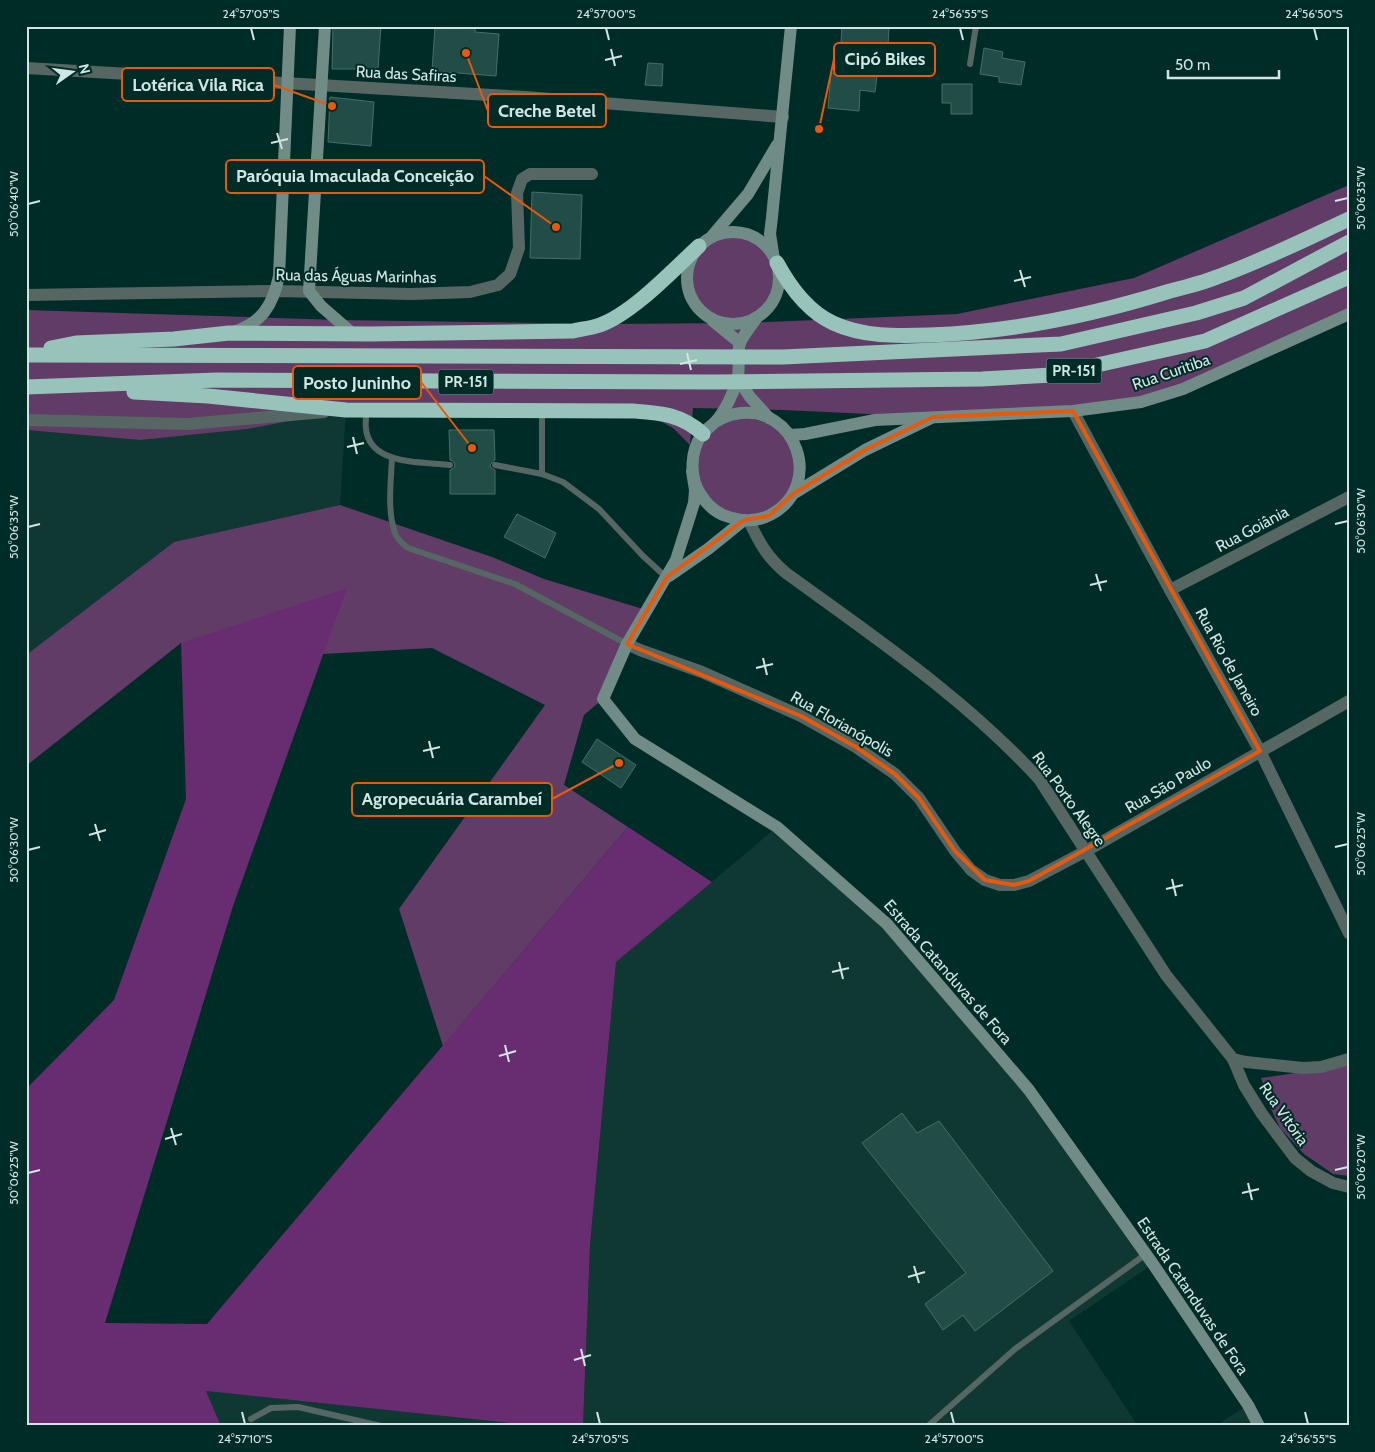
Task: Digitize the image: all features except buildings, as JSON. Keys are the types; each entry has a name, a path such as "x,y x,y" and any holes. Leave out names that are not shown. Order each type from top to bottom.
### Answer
{"highway":[{"path":"775,258 784,276 802,300 824,317 850,330 877,335 984,331 1123,306 1217,277 1280,251 1349,219"},
{"path":"27,355 76,343 174,339 230,333 573,331 601,324 621,313 705,241"},
{"name":"PR-151","path":"27,355 782,357 1061,344 1196,313 1244,298 1349,242"},
{"name":"PR-151","path":"26,387 217,380 714,382 982,379 1052,375 1205,341 1349,277"},
{"path":"51,387 208,396 367,411 633,411 664,413 682,419 703,434"}],"street":[{"path":"230,333 256,321 270,304 276,291 290,26"},
{"path":"325,26 310,291 321,306 352,333"},
{"path":"706,315 724,323 745,322 757,317 767,309 776,295 779,279 770,234 791,26"},
{"name":"Rua das Safiras","path":"26,68 526,97 783,118"},
{"path":"740,343 706,315 692,298 687,283 687,273 691,258 748,194 778,143"},
{"name":"Rua das Águas Marinhas","path":"26,296 276,291 411,294 470,292 498,285 510,274 520,248 518,193 522,180 530,174 592,174"},
{"path":"705,241 722,232 740,232 759,240 775,258"},
{"name":"Rua Curitiba","path":"790,435 806,434 874,420 1073,411 1141,402 1183,389 1349,314"},
{"path":"717,421 734,414 752,413 769,418 781,425 790,435 797,449 800,464 799,480 793,494 783,507 769,516 747,521 736,520 720,514 706,503 696,488 692,472 692,458 696,445 703,434 717,421 730,399 738,379 740,343 757,317"},
{"path":"738,379 750,398 769,418"},
{"path":"26,420 188,424 346,410"},
{"name":"Rua Rio de Janeiro","path":"1073,411 1260,751 1349,933"},
{"path":"793,494 878,443 933,418"},
{"name":"Estrada Catanduvas de Fora","path":"692,472 695,490 694,503 676,560 627,644 603,699 635,738 777,827 887,924 1029,1090 1146,1254 1248,1405 1259,1426"},
{"name":"Rua Goiânia","path":"1170,590 1349,497"},
{"path":"667,577 747,521"},
{"name":"Rua Porto Alegre","path":"747,521 771,560 927,676 1015,753 1039,779 1166,975 1233,1059"},
{"name":"Rua Florianópolis","path":"627,644 702,672 801,716 856,747 895,774 919,798 955,851 971,870 984,880 1000,885"},
{"name":"Rua São Paulo","path":"1000,885 1014,885 1030,881 1349,701"},
{"path":"1233,1059 1304,1068 1321,1067 1349,1058"},
{"name":"Rua Vitória","path":"1233,1059 1244,1085 1262,1114 1295,1158 1311,1171 1333,1183 1349,1187"}],"lane":[{"path":"970,64 976,26"},
{"path":"367,411 365,424 367,435 379,453 392,458 450,465"},
{"path":"542,411 542,474"},
{"path":"392,458 390,499 394,532 398,539 408,548 515,584 627,644"},
{"path":"495,465 542,474 563,482 598,509 643,556 667,577"},
{"path":"928,1426 1015,1349 1146,1254"},
{"path":"251,1420 271,1408 298,1407 381,1426"}],"highlighted area":[{"path":"1073,411 1260,751 1029,881 1014,885 985,880 955,851 919,798 895,774 856,747 801,716 627,644 667,577 744,520 769,516 793,494 865,450 933,417"}],"shaded area":[{"path":"1349,185 1349,315 1141,402 933,417 693,408 690,445 673,428 662,422 623,411 346,410 247,429 140,440 26,430 26,310 338,320 601,324 745,323 957,314 1134,278"},
{"path":"725,235 741,235 750,238 764,247 773,261 776,278 773,295 764,309 750,318 741,321 725,321 709,314 697,302 690,286 690,270 697,254 709,242"},
{"path":"346,410 340,505 174,542 26,655 26,430 140,440"},
{"path":"739,415 780,427 798,457 791,493 760,516 718,511 698,486 697,448 704,435"},
{"path":"340,505 492,557 544,579 643,609 603,699 584,715 564,785 628,827 443,1046 399,909 545,705 432,648 323,654 181,643 26,766 26,655 174,542"},
{"path":"347,588 233,906 105,1323 207,1324 628,827 712,882 616,962 590,1245 583,1426 538,1426 206,1391 221,1426 26,1426 26,1089 114,1000 186,799 181,643"},
{"path":"777,827 887,924 1029,1090 1153,1264 1069,1321 1138,1426 583,1426 590,1245 616,962"},
{"path":"1349,1062 1349,1176 1333,1174 1304,1154 1280,1128 1270,1107 1261,1078 1336,1067"},
{"path":"206,1391 538,1426 221,1426"},
{"path":"1248,1405 1261,1426 1215,1426"}],"place":[{"name":"Creche Betel","path":"466,53"},
{"name":"Lotérica Vila Rica","path":"332,106"},
{"name":"Cipó Bikes","path":"819,129"},
{"name":"Paróquia Imaculada Conceição","path":"556,227"},
{"name":"Posto Juninho","path":"472,448"},
{"name":"Agropecuária Carambeí","path":"619,763"}]}
